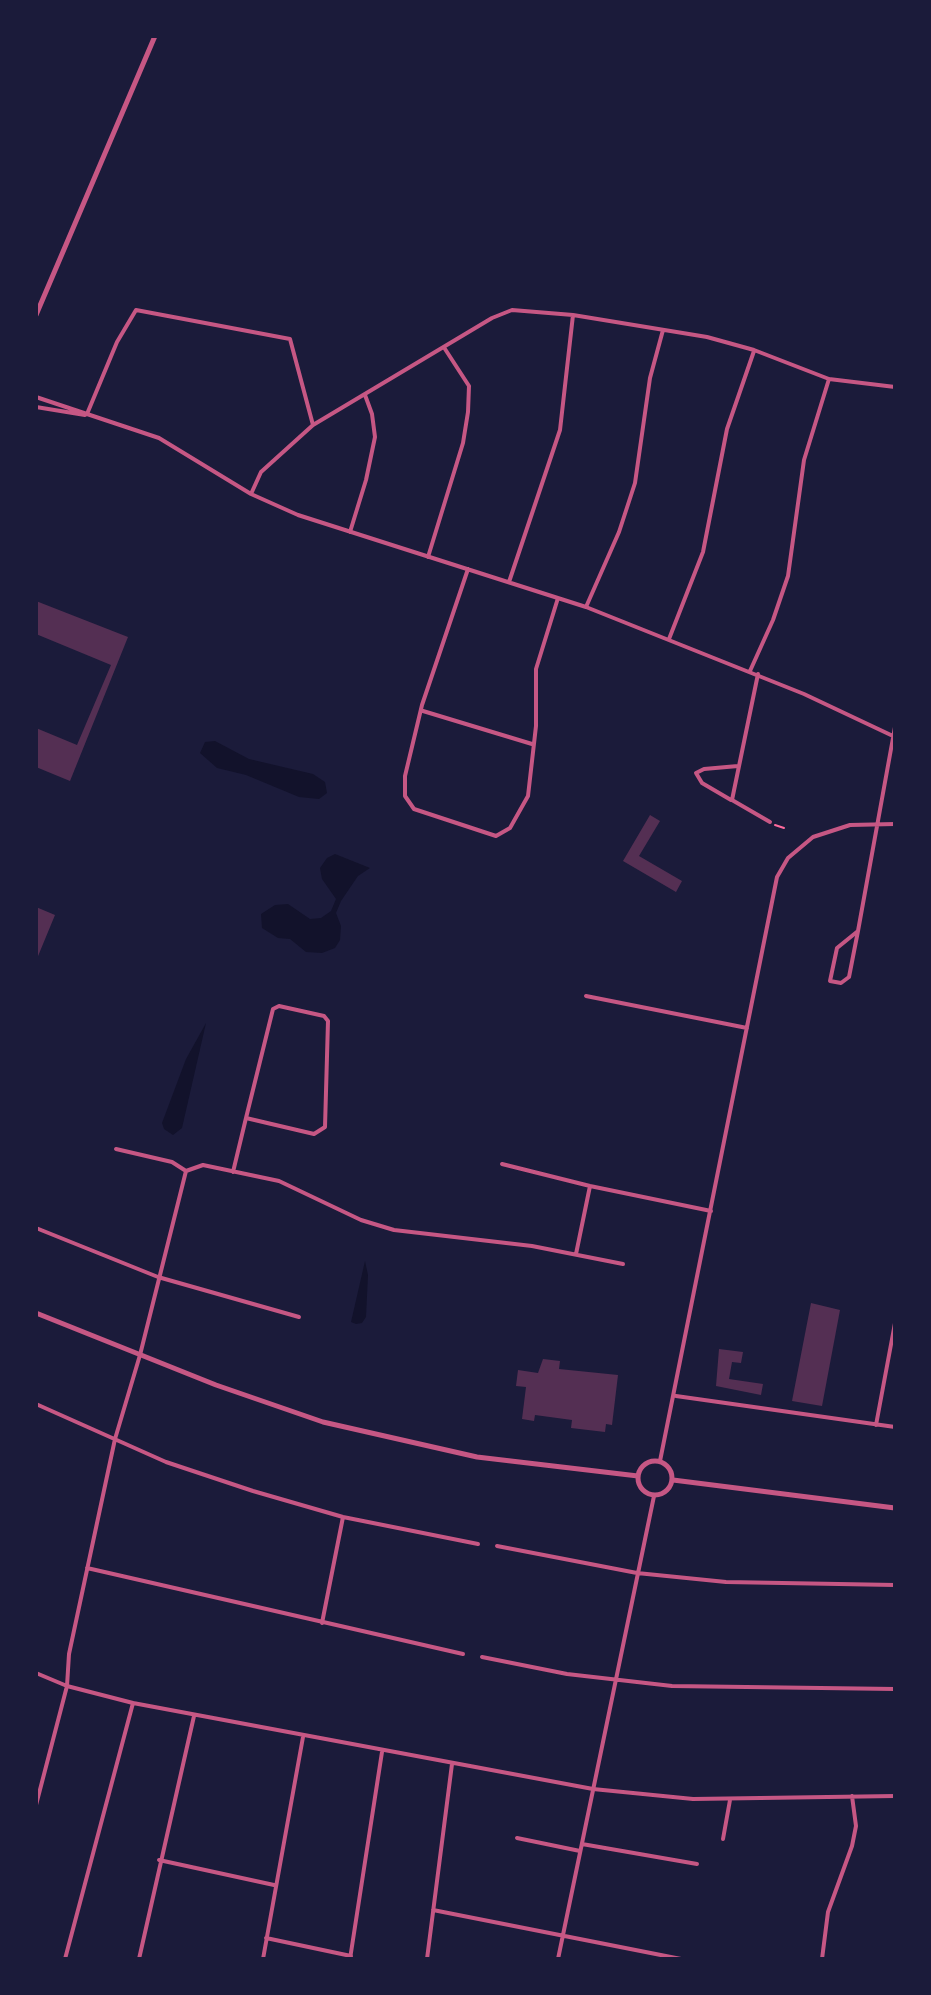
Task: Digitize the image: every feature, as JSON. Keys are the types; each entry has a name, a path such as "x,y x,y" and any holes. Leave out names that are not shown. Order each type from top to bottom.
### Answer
{"street":[{"path":"36,315 155,36"},
{"path":"251,494 261,472 313,425 445,349 492,318 519,309 663,330 754,350 829,379 895,387"},
{"path":"87,414 117,342 136,310 290,339 313,425"},
{"path":"509,582 560,430 573,315"},
{"path":"586,607 619,532 635,483 650,378 663,330"},
{"path":"428,557 463,443 468,412 469,386 445,349"},
{"path":"669,639 703,552 727,429 754,350"},
{"path":"750,671 773,620 788,576 804,460 829,379"},
{"path":"350,532 374,447 374,424 365,395"},
{"path":"36,397 159,438 251,494 350,532 586,607 758,674 893,736"},
{"path":"36,407 87,414"},
{"path":"468,569 426,692 405,776 408,804 421,812 496,836 508,831 525,805 532,777 536,669 558,598"},
{"path":"732,800 758,674"},
{"path":"423,711 533,744"},
{"path":"858,931 837,948 830,981 841,983 849,977 858,931 895,727"},
{"path":"738,766 704,769 696,773 702,783 770,822"},
{"path":"660,1461 777,877 788,858 823,833 877,823 895,824"},
{"path":"586,996 747,1028"},
{"path":"233,1172 246,1118 273,1009 279,1006 324,1016 328,1021 325,1127 314,1134 246,1118"},
{"path":"116,1149 172,1162 186,1171"},
{"path":"502,1164 711,1211"},
{"path":"186,1171 203,1165 292,1186 361,1220 394,1230 532,1246 623,1264"},
{"path":"36,1805 67,1686 69,1654 115,1439 140,1355 186,1171"},
{"path":"576,1255 590,1186"},
{"path":"36,1228 158,1277 299,1317"},
{"path":"36,1313 283,1410 402,1442 503,1461 638,1476"},
{"path":"876,1425 895,1323"},
{"path":"675,1396 895,1427"},
{"path":"36,1404 166,1462 343,1517 478,1544"},
{"path":"660,1461 668,1466 673,1480 666,1492 654,1496 642,1489 638,1476 646,1464 660,1461"},
{"path":"673,1480 895,1508"},
{"path":"558,1959 654,1496"},
{"path":"322,1623 343,1517"},
{"path":"497,1546 637,1573 726,1582 895,1585"},
{"path":"86,1568 463,1654"},
{"path":"482,1657 616,1681 749,1690 895,1689"},
{"path":"36,1673 67,1686 133,1703 593,1789 650,1797 730,1800 895,1796"},
{"path":"65,1959 133,1703"},
{"path":"139,1959 194,1715"},
{"path":"263,1959 303,1736"},
{"path":"266,1938 350,1958 382,1751"},
{"path":"427,1959 452,1764"},
{"path":"822,1959 828,1912 856,1826 852,1796"},
{"path":"723,1839 730,1800"},
{"path":"517,1838 580,1851"},
{"path":"582,1844 697,1864"},
{"path":"159,1860 275,1885"},
{"path":"433,1910 681,1959"}],"path":[{"path":"770,822 784,828"}],"shaded area":[{"path":"215,741 249,759 313,774 325,782 327,793 319,799 299,797 246,775 217,768 200,753 205,742"},
{"path":"335,854 370,868 358,876 341,901 336,913 341,926 340,940 335,948 322,953 306,952 290,939 278,938 262,928 261,914 275,905 288,904 310,919 321,918 331,911 336,899 322,879 320,868 327,858"},
{"path":"206,1023 182,1128 173,1135 164,1129 162,1123 186,1059"},
{"path":"365,1261 368,1275 366,1317 362,1323 356,1324 351,1322"}],"building":[{"path":"36,601 128,637 70,781 36,767 36,728 77,745 111,665 36,634"},
{"path":"650,815 660,821 639,856 682,881 676,892 623,861"},
{"path":"36,907 55,915 36,961"},
{"path":"811,1303 840,1310 822,1406 792,1401"},
{"path":"719,1349 743,1352 741,1363 732,1362 729,1379 763,1384 761,1395 716,1386"},
{"path":"543,1359 560,1361 559,1369 618,1375 612,1425 606,1424 605,1432 571,1428 572,1420 535,1415 534,1421 522,1419 526,1387 516,1386 518,1370 538,1373"}]}
